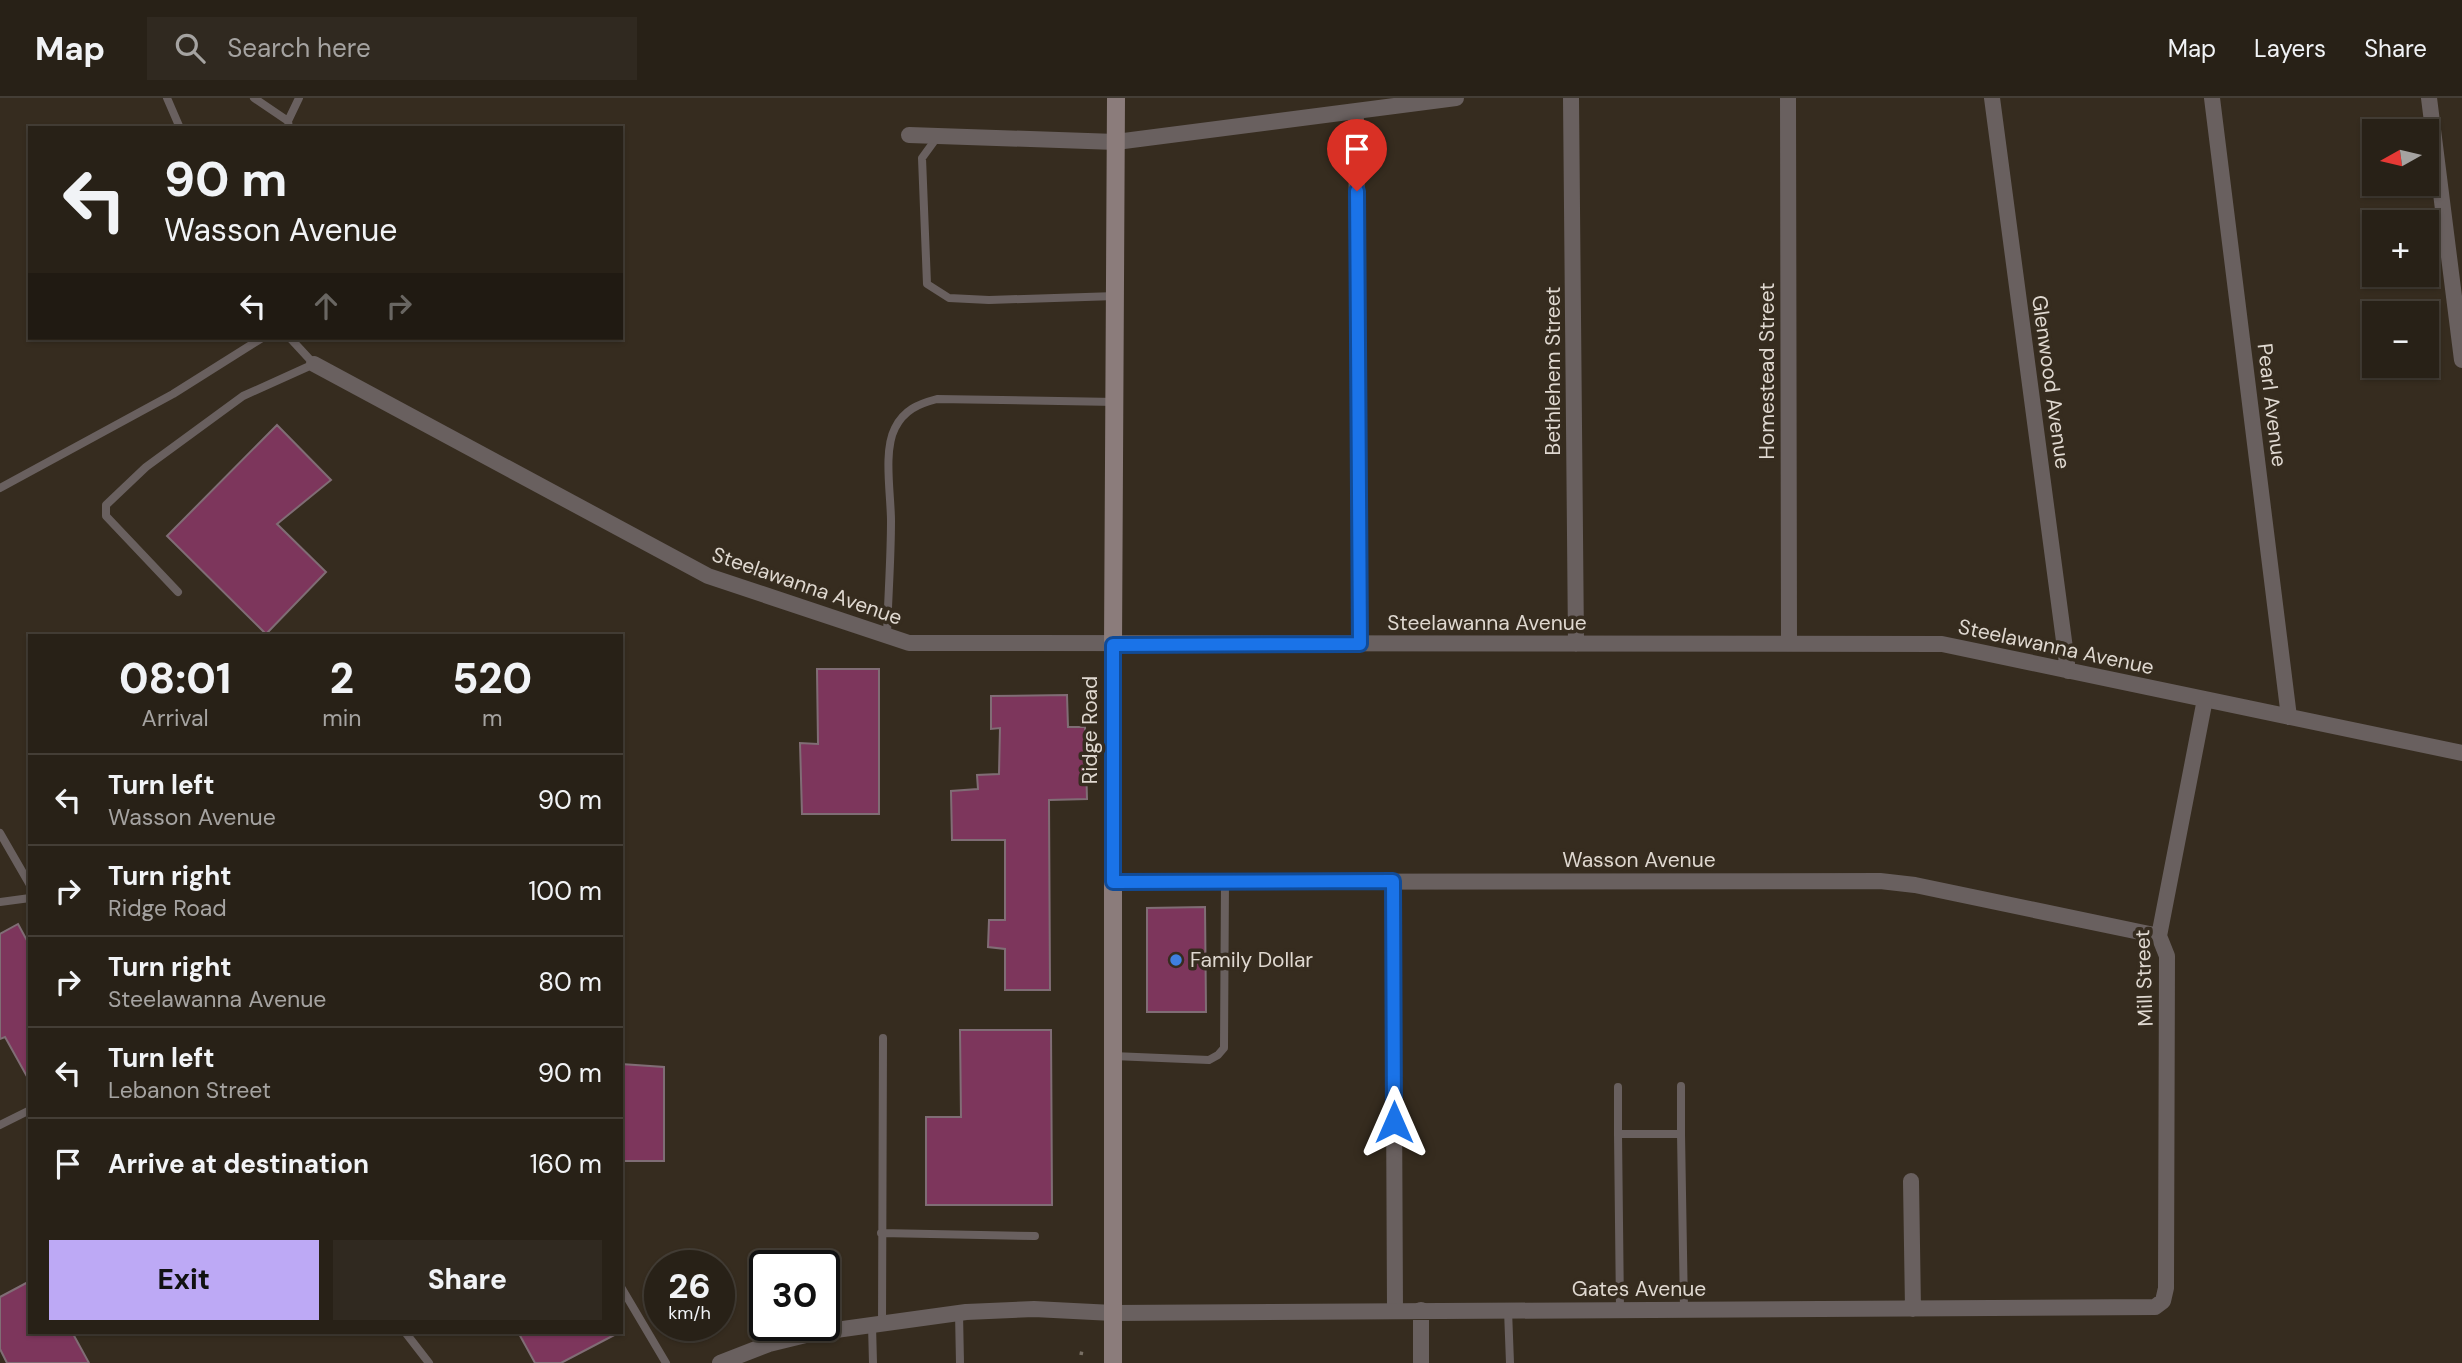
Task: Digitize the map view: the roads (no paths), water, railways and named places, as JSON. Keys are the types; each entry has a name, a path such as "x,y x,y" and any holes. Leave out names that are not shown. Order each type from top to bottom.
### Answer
{"main road":[{"name":"Ridge Road","path":"1113,1363 1116,98"}],"street":[{"path":"909,135 1116,142 1456,98"},
{"name":"Bethlehem Street","path":"1572,98 1576,644"},
{"name":"Homestead Street","path":"1788,98 1789,644"},
{"name":"Glenwood Avenue","path":"1992,98 2068,671"},
{"name":"Pearl Avenue","path":"2213,98 2289,717"},
{"path":"2430,98 2462,360"},
{"path":"1356,111 1360,644"},
{"name":"Steelawanna Avenue","path":"314,364 708,576 909,643 1942,643 2462,753"},
{"name":"Mill Street","path":"2163,1301 2166,1274 2167,956 2159,936 2204,699"},
{"path":"1393,881 1395,1310"},
{"name":"Wasson Avenue","path":"1113,882 1880,881 2159,936"},
{"path":"1911,1181 1913,1310"},
{"name":"Gates Avenue","path":"720,1363 814,1333 959,1313 1034,1309 1113,1313 2148,1309 2163,1301"},
{"path":"1421,1310 1421,1363"}],"lane":[{"path":"167,98 179,126"},
{"path":"254,98 289,125 299,98"},
{"path":"938,136 922,158 927,284 948,298 989,300 1116,296"},
{"path":"0,488 173,394 259,340"},
{"path":"178,593 106,516 106,505 146,467 243,396 314,364 292,340"},
{"path":"887,635 891,522 890,447 893,432 902,416 920,403 937,399 1116,402"},
{"path":"0,833 28,882"},
{"path":"1113,1056 1209,1060 1224,1048 1225,881"},
{"path":"0,902 28,898"},
{"path":"873,1363 881,1233 883,1038"},
{"path":"1681,1086 1684,1310"},
{"path":"1618,1087 1620,1310"},
{"path":"0,1125 28,1111"},
{"path":"1618,1134 1681,1134"},
{"path":"881,1233 1035,1236"},
{"path":"623,1290 666,1363"},
{"path":"1508,1310 1510,1363"},
{"path":"959,1313 960,1363"},
{"path":"407,1334 429,1363"}],"place":[{"name":"Family Dollar","path":"1176,960"}]}
